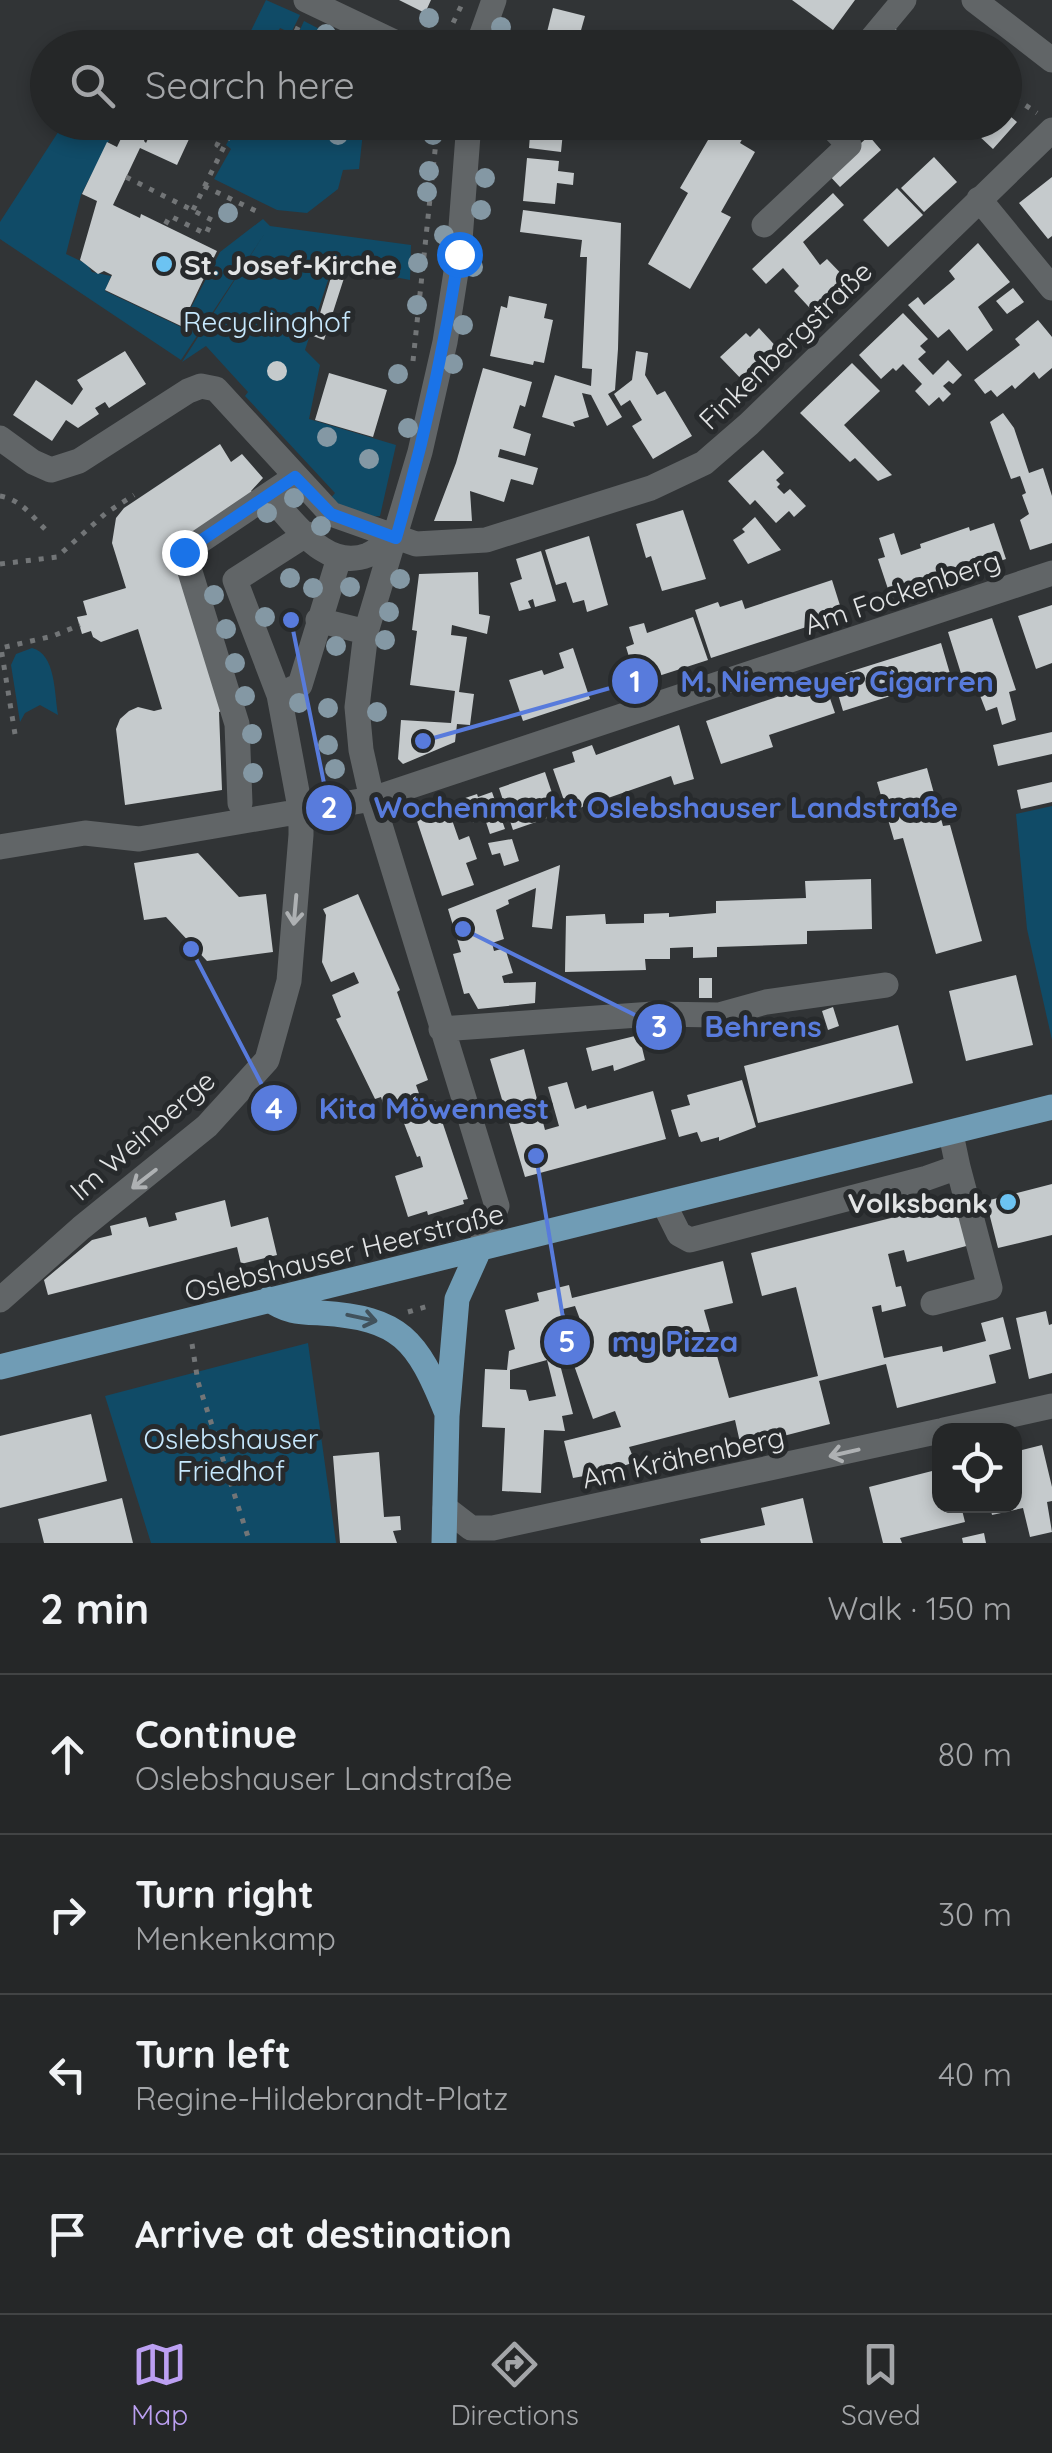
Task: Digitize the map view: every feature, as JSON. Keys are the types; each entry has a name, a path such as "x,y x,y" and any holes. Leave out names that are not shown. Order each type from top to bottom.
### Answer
{"main road":[{"name":"Oslebshauser Heerstraße","path":"0,1367 1052,1106"},
{"path":"444,1543 457,1299 479,1250"},
{"path":"269,1299 284,1311 351,1315 376,1320 400,1334 418,1352 448,1416"}],"street":[{"path":"483,30 494,0"},
{"path":"879,30 904,0"},
{"path":"974,0 1013,30"},
{"path":"308,1 369,30"},
{"path":"1022,37 1052,60"},
{"name":"Finkenbergstraße","path":"396,538 430,544 486,540 652,488 704,463 749,424 979,199 1047,123"},
{"path":"468,140 459,254 445,342 420,452 366,632 358,707 360,750 372,799 498,1206 479,1250"},
{"path":"764,225 849,144 845,140"},
{"path":"979,199 1052,288"},
{"path":"0,438 32,462 51,470 78,461 201,386 216,389 331,514 396,538"},
{"path":"240,803 237,724 184,552 295,477"},
{"path":"269,496 321,550 339,558 365,556 396,538"},
{"name":"Im Weinberge","path":"0,1300 207,1126 267,1060 288,980 301,813 281,704 235,580 306,534"},
{"path":"281,704 300,686 339,558"},
{"name":"Am Fockenberg","path":"0,847 84,833 139,838 372,799 1052,573"},
{"path":"318,620 366,632"},
{"path":"441,1029 653,1014 719,1015 766,1002 886,985"},
{"path":"933,1303 990,1288 950,1134"},
{"path":"664,1204 679,1234 690,1240 958,1167"},
{"name":"Am Krähenberg","path":"977,1423 1052,1406"},
{"name":"Am Krähenberg","path":"446,1508 471,1528 494,1528 932,1433"}],"path":[{"path":"451,30 464,0"},
{"path":"296,30 308,1"},
{"path":"1022,104 1047,123"},
{"path":"218,140 216,144 223,148"},
{"path":"193,210 227,140"},
{"path":"412,365 436,140"},
{"path":"126,177 212,220 206,234 170,216 165,226"},
{"path":"204,186 258,212"},
{"path":"0,564 56,557 134,495"},
{"path":"0,496 24,507 44,529"},
{"path":"16,734 1,648 53,636 80,625"},
{"path":"376,1320 457,1299"},
{"path":"187,1322 198,1382 250,1543"}],"green space":[{"path":"266,0 300,15 292,30 251,30"},
{"path":"304,21 321,30 300,30"},
{"name":"Recyclinghof","path":"53,140 109,140 81,195 66,254 87,264 92,272 111,276 105,291 181,327 220,252 263,219 270,226 411,245 410,280 333,265 305,350 320,365 309,419 396,445 380,516 367,517 329,500 335,493 245,396 248,392 206,346 182,362 265,233 181,360 0,239 0,222"},
{"path":"229,140 362,140 359,169 343,170 338,189 307,213 277,210 214,179 231,149 226,145"},
{"path":"32,648 50,666 58,715 40,705 25,713 20,722 11,665 16,654"},
{"path":"1052,806 1052,1040 1027,929 1016,814"},
{"name":"Oslebshauser Friedhof","path":"308,1343 336,1543 151,1543 105,1396"}],"building":[{"path":"399,0 431,0 425,13"},
{"path":"792,0 855,0 833,30"},
{"path":"553,8 585,16 581,30 548,30"},
{"path":"120,140 146,143 189,140 177,165 140,148 113,205 140,218 141,214 217,251 181,326 105,290 112,275 104,271 98,274 80,260 97,201 82,194 107,142 117,147"},
{"path":"530,140 562,140 561,152 529,148"},
{"path":"708,140 742,140 740,143 755,152 721,212 731,217 690,289 648,264 688,193 680,188"},
{"path":"864,140 872,140 881,150 840,187 827,173"},
{"path":"983,140 1001,140 993,149"},
{"path":"934,157 957,182 924,212 901,188"},
{"path":"527,158 559,161 558,171 574,173 573,185 557,183 555,204 523,201"},
{"path":"1052,177 1052,236 1048,239 1019,203"},
{"path":"897,188 923,215 888,247 863,220"},
{"path":"833,193 844,205 803,242 820,265 827,259 854,287 820,319 794,291 799,286 783,268 766,284 752,269"},
{"path":"523,210 621,223 615,390 608,394 622,417 607,426 591,395 582,393 589,417 573,422 575,427 542,417 555,375 591,386 592,369 582,368 587,257 580,257 582,240 520,232"},
{"path":"978,243 1010,282 978,307 993,330 967,351 949,329 938,338 908,305 918,297 924,305 955,279 949,271"},
{"path":"333,271 345,275 324,340 313,336"},
{"path":"1013,288 1024,302 1007,314 996,301"},
{"path":"509,296 547,304 544,318 553,320 544,363 534,361 533,365 490,356 501,306 507,308"},
{"path":"903,313 928,339 920,346 926,352 918,359 933,375 948,360 962,375 953,384 949,381 943,386 951,394 943,402 939,397 929,406 915,391 922,384 903,364 881,379 859,355"},
{"path":"1038,320 1052,337 1052,368 1039,379 1034,372 1015,389 1012,385 997,397 991,390 985,394 974,380 1020,345 1015,339"},
{"path":"759,328 781,352 747,385 720,357 746,333 750,337"},
{"path":"125,351 146,384 109,408 105,402 95,408 99,414 78,428 66,420 52,441 13,415 36,380 72,405 83,389 77,380"},
{"path":"636,351 648,353 645,375 657,395 665,391 692,436 653,459 632,426 642,420 630,400 621,406 614,394 632,380"},
{"path":"277,361 287,371 277,381 267,371"},
{"path":"852,363 880,391 844,425 892,475 878,481 855,458 850,462 800,413"},
{"path":"483,368 532,382 525,407 520,405 513,428 531,434 525,456 500,449 498,457 538,468 533,485 511,479 504,502 470,491 472,521 434,521 456,463"},
{"path":"329,373 387,390 373,437 315,420"},
{"path":"1003,413 1014,428 1029,473 1043,468 1052,496 1052,543 1030,550 1020,520 1029,514 1022,495 1026,493 1020,476 1011,479 990,422"},
{"path":"220,444 231,462 242,454 263,478 251,491 255,496 176,555 227,709 219,712 222,790 125,805 116,729 120,719 138,707 162,709 138,629 101,642 91,631 82,634 77,617 87,615 83,601 126,588 112,543 116,518 124,508"},
{"path":"763,450 784,473 776,480 780,484 777,487 784,494 790,489 806,506 794,517 789,511 776,523 755,500 750,505 728,481"},
{"path":"683,510 706,579 662,591 636,524"},
{"path":"755,517 781,550 748,564 733,540 745,532 742,529"},
{"path":"994,523 1006,559 891,598 878,559 885,557 879,538 894,533 901,555 969,527 970,531"},
{"path":"589,536 608,605 587,612 584,600 573,603 566,582 556,585 545,550"},
{"path":"541,551 556,601 535,607 533,599 528,601 531,608 519,611 510,583 522,579 516,559"},
{"path":"478,572 479,614 490,616 487,634 452,625 451,635 467,637 459,692 474,694 470,725 457,724 455,742 403,764 398,759 401,720 451,723 455,691 410,685 419,574"},
{"path":"832,580 843,615 711,658 695,610 718,602 720,607 742,600 745,609"},
{"path":"1052,605 1052,663 1036,669 1018,616"},
{"path":"693,617 708,660 637,683 626,647 634,644 629,627 644,623 647,633"},
{"path":"992,618 1016,690 1009,692 1016,720 1002,725 997,707 986,711 974,680 964,683 948,632"},
{"path":"941,643 951,677 843,711 833,677"},
{"path":"573,648 590,699 523,721 509,680 564,668 559,653"},
{"path":"824,681 835,713 769,735 773,747 721,764 706,721"},
{"path":"679,725 694,779 674,785 671,776 568,812 553,769 575,762 572,752 592,745 596,755"},
{"path":"1052,732 1052,754 998,766 993,745"},
{"path":"927,768 943,826 950,825 982,941 936,954 903,838 894,840 877,782"},
{"path":"545,772 559,814 513,830 499,788"},
{"path":"1052,782 1052,802 1021,809 1017,790"},
{"path":"492,792 505,829 490,834 485,819 473,823 469,811 451,817 459,840 469,836 477,859 466,863 474,885 442,896 415,815"},
{"path":"512,839 519,861 504,866 500,853 492,855 488,843"},
{"path":"198,853 239,897 266,894 273,952 207,961 166,917 144,920 134,863"},
{"path":"560,865 552,929 532,927 536,888 496,910 504,939 492,943 494,951 505,948 513,973 502,976 504,983 536,982 535,1003 478,1009 469,993 464,994 453,954 461,952 448,909"},
{"path":"871,879 872,929 807,931 807,944 717,947 717,957 693,958 693,947 670,948 670,959 645,959 646,970 565,972 566,916 605,914 606,924 644,923 644,914 669,913 669,917 716,913 716,901 806,898 805,881"},
{"path":"358,894 400,990 397,992 428,1080 416,1085 423,1105 435,1100 468,1199 463,1200 464,1204 428,1215 427,1211 408,1217 395,1176 423,1167 420,1156 417,1157 400,1113 388,1118 381,1097 375,1099 336,1019 341,1017 332,995 359,983 354,972 331,982 322,962 326,915 323,909"},
{"path":"1016,975 1033,1045 966,1061 949,991"},
{"path":"699,978 712,978 712,998 699,998"},
{"path":"833,1007 839,1026 828,1030 822,1011"},
{"path":"898,1025 913,1083 758,1123 744,1066"},
{"path":"639,1035 645,1060 614,1071 613,1065 592,1071 586,1048"},
{"path":"524,1049 545,1130 559,1126 548,1087 567,1082 575,1109 653,1091 666,1139 525,1177 490,1059"},
{"path":"742,1080 756,1127 719,1141 719,1137 701,1142 697,1132 679,1137 671,1110 690,1105 687,1095"},
{"path":"1052,1184 1052,1235 998,1248 986,1201"},
{"path":"225,1200 231,1227 268,1217 277,1255 241,1264 237,1247 48,1295 44,1280 92,1240 112,1235 110,1226 146,1217 149,1227 177,1220 175,1213"},
{"path":"959,1201 970,1245 907,1262 904,1250 888,1254 896,1287 901,1286 906,1306 882,1312 881,1305 872,1307 884,1358 942,1346 943,1352 986,1341 981,1323 1003,1317 1011,1349 989,1355 996,1383 897,1408 886,1364 819,1381 830,1424 741,1447 735,1420 629,1447 635,1462 620,1467 623,1478 586,1487 584,1476 573,1478 564,1441 621,1427 615,1411 593,1419 570,1354 558,1357 573,1414 562,1416 565,1431 544,1430 541,1493 502,1491 505,1428 482,1427 485,1369 507,1370 509,1351 515,1349 505,1310 539,1301 537,1293 569,1285 572,1298 723,1261 733,1303 704,1310 729,1398 818,1376 796,1287 762,1296 751,1253","holes":["575,1306 581,1322 567,1326 563,1309","547,1360 556,1396 529,1401 526,1390 510,1389 510,1370"]},
{"path":"1046,1311 1049,1325 1052,1324 1052,1373 1029,1379 1016,1318"},
{"path":"91,1414 107,1481 0,1508 0,1436"},
{"path":"1042,1445 1052,1487 1052,1501 1047,1502 1052,1532 1030,1537 1022,1508 1022,1450"},
{"path":"379,1452 384,1517 400,1516 401,1530 393,1531 397,1543 340,1543 333,1456"},
{"path":"932,1471 932,1513 963,1513 965,1522 900,1538 902,1543 883,1543 869,1487"},
{"path":"122,1498 133,1543 44,1543 38,1519"},
{"path":"803,1498 813,1543 701,1543 700,1539 765,1525 761,1508"},
{"path":"984,1533 986,1543 963,1543 962,1538"}],"place":[{"name":"St. Josef-Kirche","path":"164,264"},
{"name":"Wochenmarkt Oslebshauser Landstraße","path":"291,620"},
{"name":"M. Niemeyer Cigarren","path":"423,741"},
{"name":"Behrens","path":"463,929"},
{"name":"Kita Möwennest","path":"191,949"},
{"name":"my Pizza","path":"536,1156"},
{"name":"Volksbank","path":"1008,1202"}],"route":[{"path":"184,552 295,477 331,514 396,538 445,342 459,254"}]}
